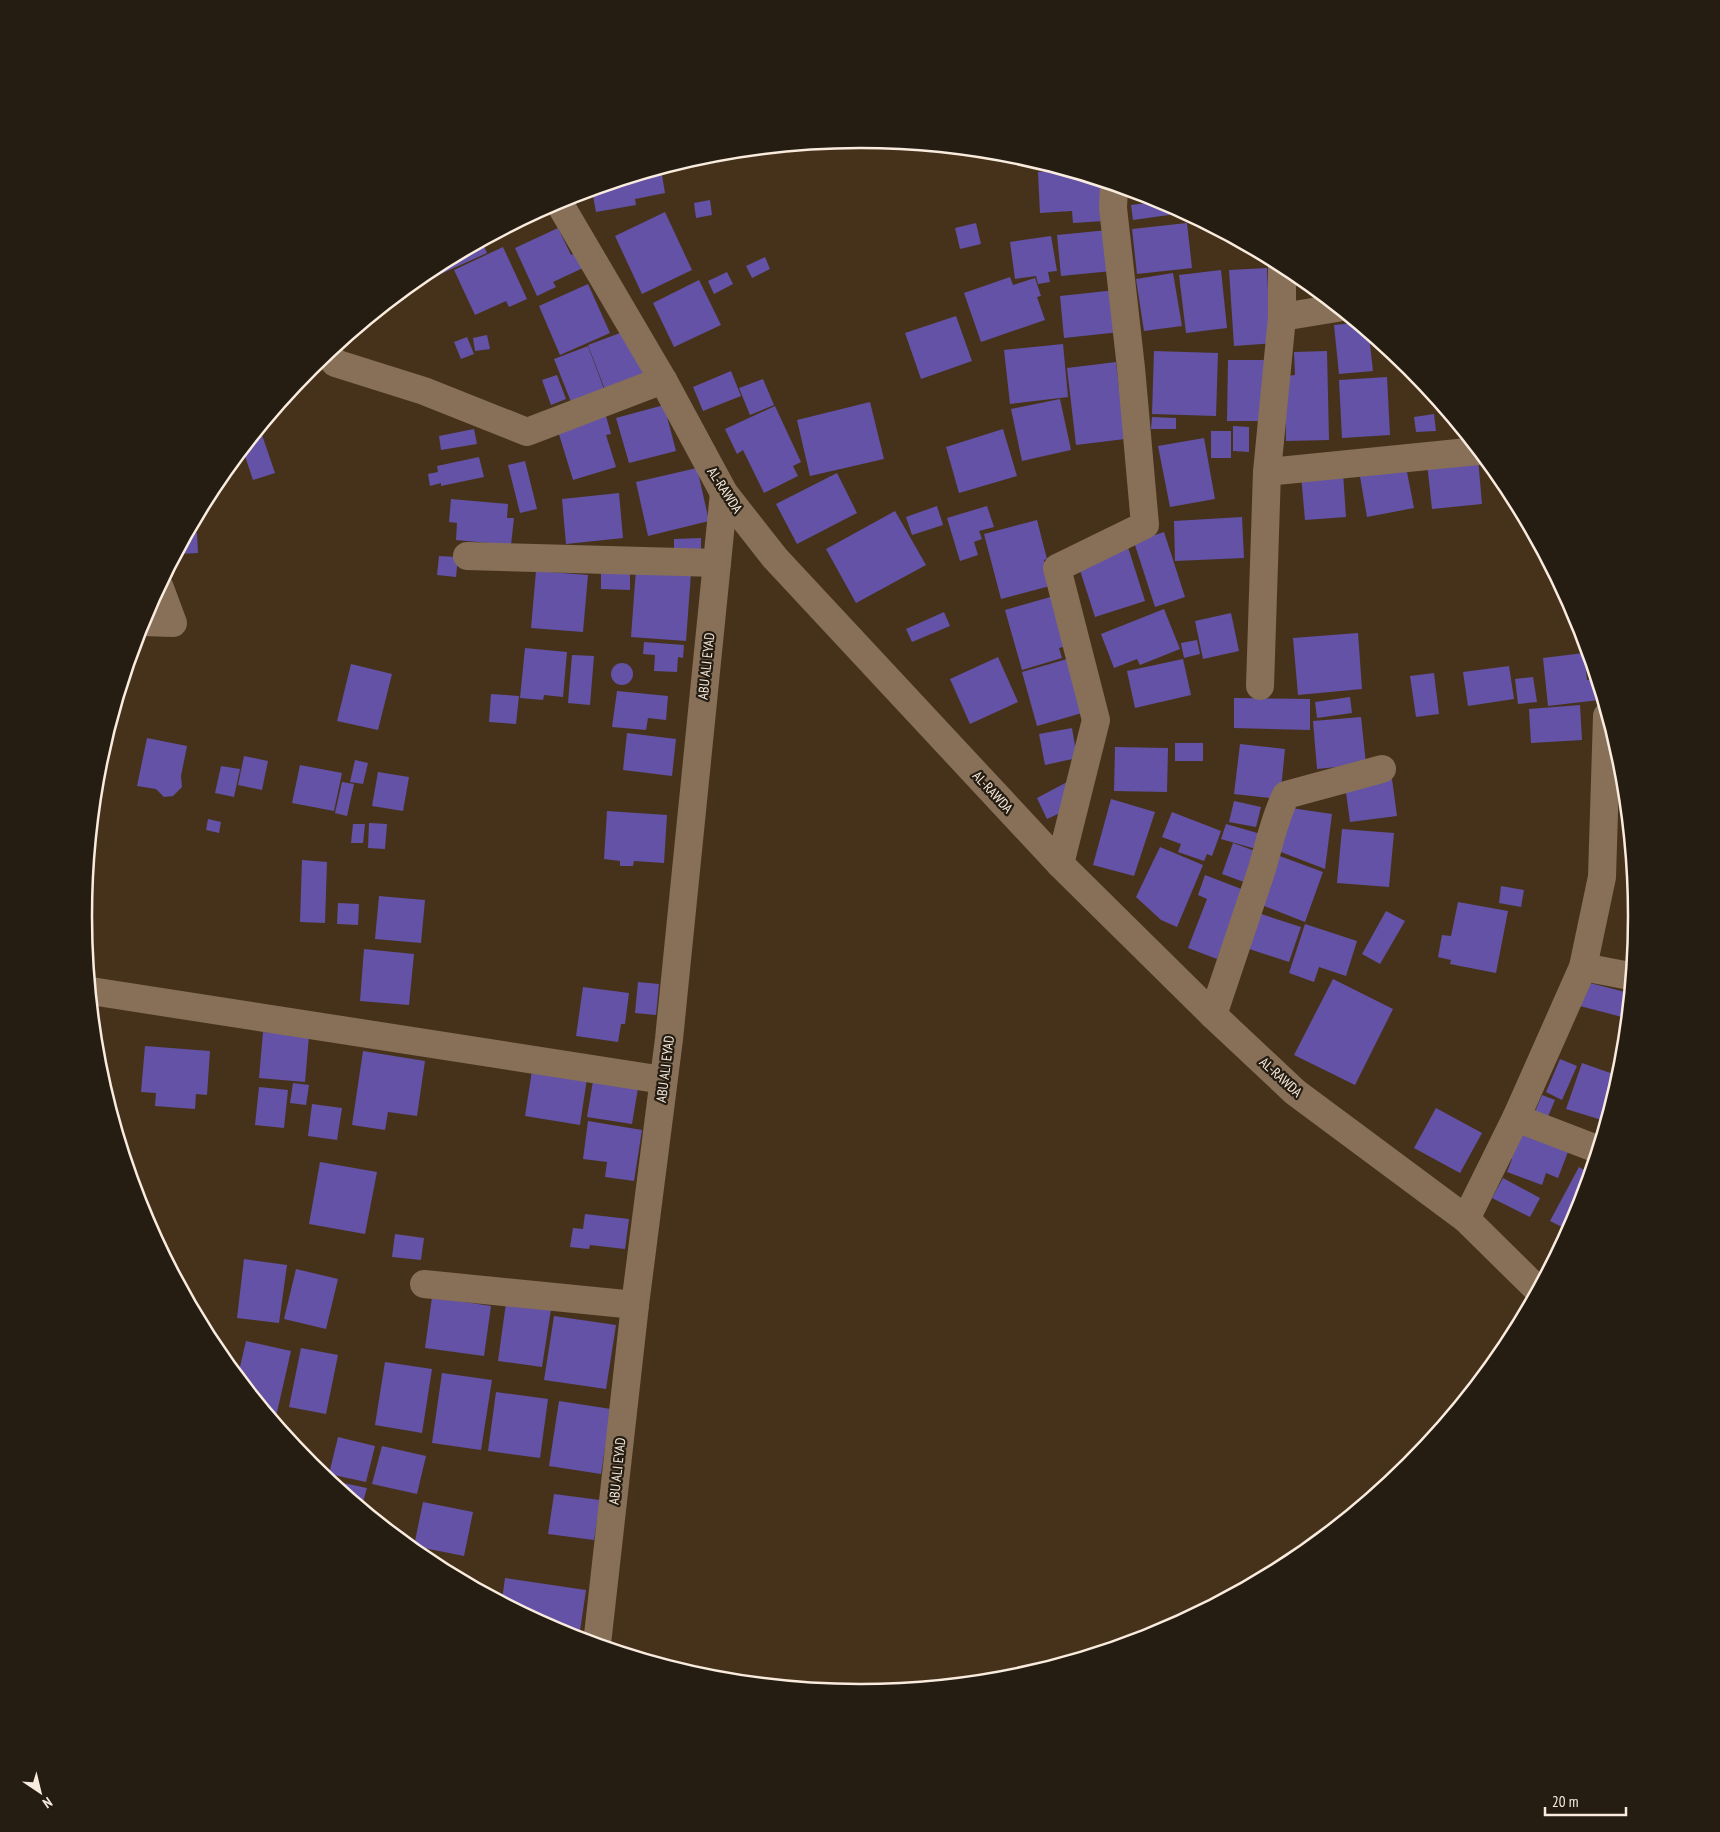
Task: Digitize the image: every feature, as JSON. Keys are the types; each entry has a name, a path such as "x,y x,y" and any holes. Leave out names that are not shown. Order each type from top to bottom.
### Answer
{"street":[{"path":"1060,864 1096,720 1057,568 1145,525 1131,368 1112,208 1114,191"},
{"name":"AL-RAWDA","path":"562,209 663,380 724,493 775,558 1060,864 1213,1015 1295,1092 1466,1218 1533,1285"},
{"path":"1260,686 1267,472 1282,317 1282,275"},
{"path":"1282,317 1330,309"},
{"path":"332,359 335,363 424,391 527,432 663,380"},
{"path":"1267,472 1471,452"},
{"name":"ABU ALI EYAD","path":"598,1637 635,1305 669,1039 724,493"},
{"path":"467,556 717,563"},
{"path":"151,622 173,623 163,596"},
{"path":"1466,1218 1516,1118 1583,968 1602,878 1613,774 1611,758"},
{"path":"1213,1015 1242,931 1274,830 1278,810 1286,795 1382,768"},
{"path":"1583,968 1625,975"},
{"path":"97,992 663,1080"},
{"path":"1516,1118 1592,1147"},
{"path":"424,1284 635,1305"}],"building":[{"path":"1038,172 1046,172 1102,188 1104,221 1073,223 1072,211 1040,213"},
{"path":"662,175 665,193 635,199 636,205 596,212 593,197"},
{"path":"710,200 712,215 696,218 694,203"},
{"path":"1144,203 1171,215 1133,220 1131,205"},
{"path":"665,212 692,270 642,294 615,236"},
{"path":"976,223 981,244 960,249 955,228"},
{"path":"1187,223 1192,268 1137,274 1132,229"},
{"path":"558,228 571,255 576,253 583,268 553,282 556,287 537,296 515,248"},
{"path":"1108,230 1112,271 1061,276 1057,235"},
{"path":"1051,236 1057,271 1048,272 1050,282 1038,284 1036,276 1015,279 1010,242"},
{"path":"484,247 487,253 439,275"},
{"path":"503,247 527,299 509,307 506,301 475,315 454,270"},
{"path":"765,257 770,269 752,278 746,266"},
{"path":"1267,268 1268,291 1273,291 1276,343 1234,346 1229,270"},
{"path":"1221,270 1227,328 1186,333 1179,275"},
{"path":"727,272 733,284 714,294 708,281"},
{"path":"1173,273 1182,326 1144,331 1136,279"},
{"path":"1010,277 1013,285 1035,278 1041,296 1037,297 1045,320 981,342 964,293"},
{"path":"699,280 721,325 674,347 653,303"},
{"path":"588,284 610,333 560,355 539,306"},
{"path":"1116,290 1120,332 1064,338 1060,296"},
{"path":"956,316 972,361 921,379 905,333"},
{"path":"1347,324 1370,343 1373,371 1339,374 1334,325"},
{"path":"628,330 649,379 607,395 588,345"},
{"path":"487,335 490,349 475,351 473,338"},
{"path":"467,337 474,354 461,359 454,342"},
{"path":"1063,344 1068,397 1010,404 1004,350"},
{"path":"588,346 604,389 571,402 554,359"},
{"path":"1154,351 1218,353 1216,416 1152,414"},
{"path":"1327,351 1329,440 1286,441 1285,376 1295,375 1294,352"},
{"path":"1228,360 1264,360 1263,421 1227,421"},
{"path":"1116,362 1125,439 1076,445 1067,368"},
{"path":"731,371 741,396 703,411 693,387"},
{"path":"557,375 566,399 551,405 542,380"},
{"path":"1387,377 1390,435 1342,438 1339,380"},
{"path":"763,379 774,405 750,415 739,388"},
{"path":"1060,399 1071,450 1022,461 1011,409"},
{"path":"870,402 884,459 810,476 797,420"},
{"path":"664,405 676,451 629,463 616,418"},
{"path":"775,406 801,462 793,466 798,476 764,493 743,450 737,454 725,429"},
{"path":"1434,414 1436,431 1416,432 1414,417"},
{"path":"606,416 611,434 606,435 616,467 573,480 558,431"},
{"path":"1152,417 1176,418 1176,429 1151,429"},
{"path":"1233,426 1249,427 1249,452 1233,451"},
{"path":"474,429 477,444 441,450 439,436"},
{"path":"1003,429 1017,476 959,493 946,447"},
{"path":"1211,431 1231,431 1231,458 1211,458"},
{"path":"262,435 275,473 253,480 245,457"},
{"path":"1204,438 1215,499 1170,507 1158,446"},
{"path":"479,457 484,477 441,486 441,483 430,486 428,474 438,472 437,466"},
{"path":"1476,458 1478,462 1482,504 1432,509 1427,463"},
{"path":"525,461 537,509 520,513 508,465"},
{"path":"1405,462 1414,508 1367,517 1359,471"},
{"path":"697,468 709,521 648,536 636,482"},
{"path":"837,473 857,513 797,544 776,504"},
{"path":"1343,473 1346,517 1305,520 1301,475"},
{"path":"619,493 623,538 566,544 562,499"},
{"path":"451,499 508,504 507,518 514,518 511,545 456,540 457,523 449,522"},
{"path":"937,506 943,525 912,535 906,517"},
{"path":"987,506 994,527 979,531 982,539 974,542 978,555 960,561 947,518"},
{"path":"895,511 926,565 856,603 826,549"},
{"path":"1242,517 1244,558 1175,561 1174,521"},
{"path":"1037,520 1047,559 1044,560 1050,586 1001,599 984,534"},
{"path":"1164,532 1185,597 1155,607 1134,542"},
{"path":"194,533 197,533 198,553 184,554"},
{"path":"701,538 701,554 674,555 674,539"},
{"path":"1127,544 1145,601 1095,617 1077,561"},
{"path":"439,556 458,557 456,577 437,575"},
{"path":"601,565 630,565 630,590 601,589"},
{"path":"636,569 691,573 686,641 631,637"},
{"path":"536,571 588,575 583,632 531,628"},
{"path":"1061,594 1075,644 1059,648 1062,658 1022,670 1005,610"},
{"path":"1164,609 1180,649 1140,665 1137,659 1114,668 1101,634"},
{"path":"944,612 950,626 912,642 906,629"},
{"path":"1231,613 1239,651 1203,659 1195,621"},
{"path":"1358,633 1362,689 1298,695 1293,638"},
{"path":"1197,640 1200,654 1184,658 1181,643"},
{"path":"644,642 684,645 683,658 678,657 677,672 654,671 655,655 643,654"},
{"path":"525,648 567,652 563,697 544,695 543,700 520,698"},
{"path":"1581,653 1585,665 1587,680 1590,680 1596,700 1548,706 1543,658"},
{"path":"572,655 594,656 590,705 568,703"},
{"path":"998,657 1018,702 970,724 950,679"},
{"path":"1074,657 1089,711 1037,726 1022,672"},
{"path":"1183,659 1191,695 1135,708 1127,671"},
{"path":"622,663 630,666 633,674 630,682 622,685 614,682 611,674 614,666"},
{"path":"351,664 392,674 378,730 337,721"},
{"path":"1509,666 1514,699 1468,706 1463,672"},
{"path":"1434,673 1439,714 1416,717 1410,676"},
{"path":"1533,677 1537,702 1518,704 1515,679"},
{"path":"617,691 668,696 666,720 648,718 646,730 612,727"},
{"path":"491,694 519,696 516,724 489,722"},
{"path":"1350,697 1352,713 1317,718 1315,702"},
{"path":"1234,698 1310,699 1310,730 1234,728"},
{"path":"1580,705 1582,740 1531,743 1529,709"},
{"path":"1361,717 1366,764 1317,769 1313,721"},
{"path":"1072,728 1077,758 1045,765 1039,734"},
{"path":"627,733 676,739 672,776 623,770"},
{"path":"147,738 187,746 181,776 182,787 173,796 164,797 156,789 137,786"},
{"path":"1175,743 1203,743 1203,761 1175,761"},
{"path":"1240,744 1285,749 1280,799 1234,794"},
{"path":"1115,747 1168,748 1167,792 1114,791"},
{"path":"244,756 268,761 262,790 238,785"},
{"path":"355,760 368,763 363,784 350,782"},
{"path":"300,765 342,773 334,811 292,803"},
{"path":"221,766 240,769 234,797 215,793"},
{"path":"378,772 409,777 403,811 372,806"},
{"path":"1392,779 1397,816 1350,822 1345,785"},
{"path":"1069,781 1069,809 1047,819 1037,798"},
{"path":"342,782 354,784 347,816 335,813"},
{"path":"1111,799 1155,812 1134,876 1093,865"},
{"path":"1234,801 1261,807 1256,827 1229,822"},
{"path":"1284,807 1332,814 1325,869 1273,849"},
{"path":"607,811 667,815 664,863 634,861 633,866 620,866 620,861 604,859"},
{"path":"1172,812 1221,831 1212,856 1207,854 1204,861 1178,852 1181,844 1162,837"},
{"path":"208,819 221,822 219,833 206,830"},
{"path":"369,823 387,824 385,849 368,848"},
{"path":"353,824 365,824 363,843 351,843"},
{"path":"1226,824 1261,834 1256,849 1221,839"},
{"path":"1342,829 1394,833 1389,887 1337,883"},
{"path":"1233,843 1255,851 1244,882 1222,874"},
{"path":"1160,847 1203,865 1177,927 1161,920 1136,897"},
{"path":"1277,855 1323,872 1305,922 1259,904"},
{"path":"302,860 327,862 325,923 300,922"},
{"path":"1205,875 1244,890 1217,959 1188,948 1207,899 1198,895"},
{"path":"1501,886 1524,890 1521,907 1499,903"},
{"path":"379,896 425,900 421,943 375,939"},
{"path":"1458,902 1508,911 1496,973 1450,964 1451,960 1438,957 1442,935 1451,936"},
{"path":"338,903 359,904 358,925 337,924"},
{"path":"1386,911 1405,921 1380,964 1362,954"},
{"path":"1255,912 1301,927 1289,962 1243,947"},
{"path":"1305,924 1357,941 1346,976 1319,967 1314,982 1289,973"},
{"path":"364,949 414,954 409,1005 360,1001"},
{"path":"1333,979 1393,1009 1355,1085 1294,1055"},
{"path":"1582,981 1623,992 1621,1017 1576,1005"},
{"path":"638,982 659,984 656,1015 635,1013"},
{"path":"583,987 629,993 625,1024 621,1024 618,1042 576,1036"},
{"path":"263,1032 309,1036 305,1082 259,1078"},
{"path":"145,1046 210,1051 207,1095 196,1094 195,1109 155,1106 156,1093 141,1092"},
{"path":"363,1051 425,1061 417,1116 388,1112 385,1130 352,1125"},
{"path":"1560,1059 1577,1066 1562,1100 1546,1092"},
{"path":"1582,1063 1611,1073 1600,1119 1566,1109"},
{"path":"533,1064 588,1072 580,1125 525,1116"},
{"path":"594,1075 639,1082 632,1124 587,1117"},
{"path":"293,1083 309,1085 306,1105 290,1103"},
{"path":"259,1087 288,1090 284,1128 255,1125"},
{"path":"1542,1095 1555,1100 1547,1119 1534,1114"},
{"path":"312,1104 342,1108 337,1140 308,1136"},
{"path":"1436,1108 1482,1133 1460,1173 1414,1148"},
{"path":"588,1121 642,1130 634,1181 605,1177 607,1162 583,1159"},
{"path":"1519,1124 1571,1144 1558,1178 1546,1173 1542,1185 1507,1172 1512,1159 1506,1157"},
{"path":"320,1162 377,1172 365,1234 309,1224"},
{"path":"1579,1167 1584,1170 1561,1227 1550,1221"},
{"path":"1503,1178 1540,1198 1530,1217 1492,1198"},
{"path":"585,1214 629,1219 625,1249 590,1245 589,1249 570,1247 573,1228 583,1229"},
{"path":"395,1234 424,1238 421,1260 392,1257"},
{"path":"244,1259 287,1265 279,1323 237,1318"},
{"path":"296,1269 338,1279 326,1329 284,1319"},
{"path":"432,1297 491,1306 484,1356 425,1348"},
{"path":"506,1303 551,1309 542,1367 498,1361"},
{"path":"554,1316 616,1325 606,1389 544,1380"},
{"path":"246,1341 291,1351 277,1414 251,1383 240,1367"},
{"path":"301,1348 338,1355 326,1414 289,1407"},
{"path":"385,1362 432,1369 422,1433 375,1425"},
{"path":"442,1373 492,1380 481,1450 432,1443"},
{"path":"496,1392 548,1399 540,1458 488,1451"},
{"path":"559,1401 611,1409 601,1474 549,1466"},
{"path":"338,1437 375,1446 366,1482 335,1475 330,1471"},
{"path":"382,1446 426,1456 417,1494 372,1484"},
{"path":"343,1483 367,1488 363,1501"},
{"path":"554,1494 600,1500 594,1540 548,1534"},
{"path":"423,1502 473,1512 464,1556 426,1548 415,1541"},
{"path":"505,1578 586,1590 580,1630 566,1625 503,1595"}]}
